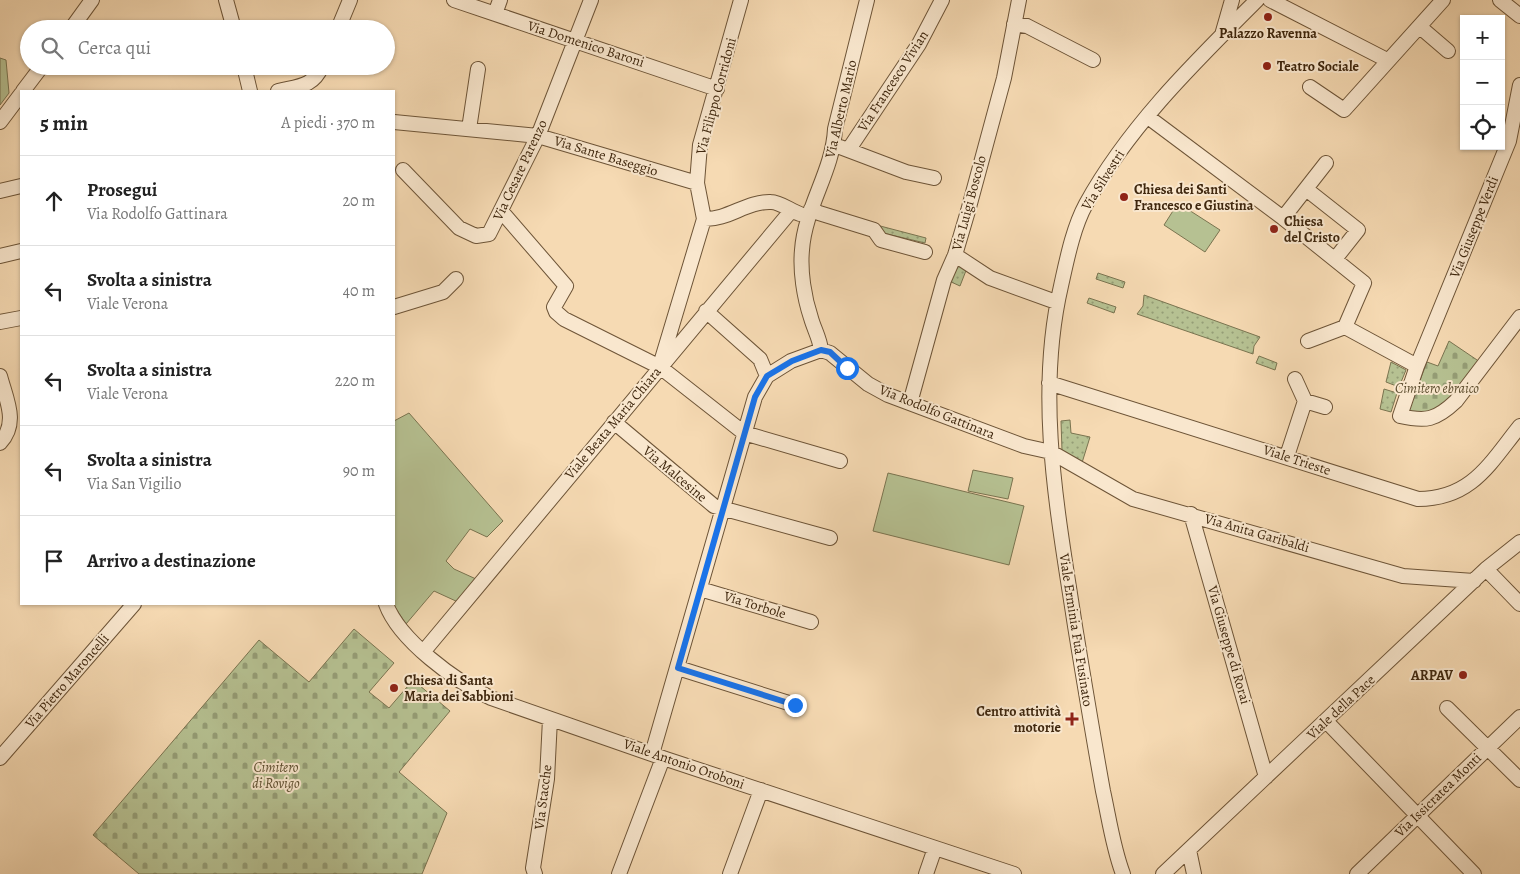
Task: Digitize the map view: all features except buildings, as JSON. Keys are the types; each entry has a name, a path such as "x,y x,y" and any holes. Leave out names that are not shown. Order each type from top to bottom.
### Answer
{"street":[{"path":"78,20 92,0"},
{"path":"226,0 232,20"},
{"path":"342,20 350,0"},
{"name":"Via Domenico Baroni","path":"454,0 717,88"},
{"path":"495,14 500,0"},
{"name":"Via Cesare Parenzo","path":"402,170 459,228 476,236 489,234 502,212 538,136 591,0"},
{"name":"Via Filippo Corridoni","path":"660,367 704,219 697,184 700,145 741,0"},
{"name":"Via Alberto Mario","path":"810,212 835,146 836,129 867,0"},
{"name":"Via Francesco Vivian","path":"848,149 910,58 942,0"},
{"name":"Via Luigi Boscolo","path":"910,403 944,280 955,255 1004,78 1020,0"},
{"path":"1222,35 1232,0"},
{"name":"Via Silvestri","path":"1049,383 1051,341 1056,302 1068,254 1085,206 1112,162 1148,117 1222,35 1258,0"},
{"path":"1270,0 1325,30 1387,60"},
{"path":"1310,87 1344,110 1443,0"},
{"path":"1500,0 1520,16"},
{"path":"1014,24 1027,26 1093,60"},
{"path":"1420,27 1448,51"},
{"path":"469,128 478,69"},
{"path":"24,90 35,75"},
{"path":"246,75 250,90"},
{"path":"282,90 310,83 317,75"},
{"name":"Via Giuseppe Verdi","path":"1520,85 1508,141 1417,366 1400,416 1419,420 1438,416 1456,401 1520,317"},
{"path":"0,122 20,95"},
{"path":"1148,117 1282,218 1364,283 1344,327 1308,341"},
{"name":"Via Sante Baseggio","path":"395,122 538,136 697,184"},
{"path":"835,146 848,149 906,172 934,178"},
{"path":"1282,218 1326,162"},
{"path":"0,191 20,186"},
{"path":"1306,189 1358,230 1335,259"},
{"path":"704,219 723,217 750,205 772,202 791,211 819,213 874,230 882,240 925,252"},
{"name":"Viale Beata Maria Chiara","path":"424,651 791,211"},
{"path":"502,212 566,286 554,307 556,312 564,319 660,367 744,433 840,461"},
{"path":"619,874 657,756 678,668 755,397 767,376 792,361 821,350 810,316 804,284 802,249 810,212"},
{"path":"0,256 20,251"},
{"path":"955,255 990,278 1056,302"},
{"path":"395,307 443,292 456,278"},
{"path":"706,312 760,359 767,376"},
{"path":"0,322 20,318"},
{"path":"1344,327 1417,366"},
{"name":"Via Rodolfo Gattinara","path":"821,350 830,352 868,384 888,395 1024,446 1051,452"},
{"path":"0,376 16,420 0,443"},
{"path":"1287,456 1305,401 1295,379"},
{"name":"Viale Erminia Fuà Fusinato","path":"1049,383 1051,452 1091,727 1113,841 1123,874"},
{"name":"Viale Trieste","path":"1049,383 1287,456 1402,494 1428,499 1455,493 1473,482 1515,439 1520,426"},
{"path":"1305,401 1326,407"},
{"name":"Via Malcesine","path":"614,422 714,506 830,538"},
{"name":"Via Anita Garibaldi","path":"1051,452 1133,499 1403,576 1474,581"},
{"name":"Via Giuseppe di Rorai","path":"1191,514 1266,777"},
{"name":"Viale della Pace","path":"1163,874 1486,569 1520,542"},
{"path":"1486,569 1520,604"},
{"name":"Via Torbole","path":"700,589 811,622"},
{"name":"Via Pietro Maroncelli","path":"0,758 133,605"},
{"name":"Viale Antonio Oroboni","path":"386,605 392,617 424,651 470,689 657,756 1006,873"},
{"path":"678,668 795,705"},
{"path":"1447,708 1520,780"},
{"name":"Via Issicratea Monti","path":"1357,874 1520,717"},
{"name":"Via Stacche","path":"534,874 533,868 547,780 550,719"},
{"path":"1326,720 1474,874"},
{"path":"730,874 761,790"},
{"path":"926,874 935,848"},
{"path":"1189,850 1194,874"}],"green space":[{"path":"0,58 6,60 9,93 0,105"},
{"path":"1178,203 1220,230 1205,252 1164,225"},
{"path":"823,211 926,238 925,243 883,233"},
{"path":"957,266 967,268 960,286 949,281"},
{"path":"1098,273 1125,282 1123,288 1096,279"},
{"path":"1144,295 1260,337 1254,346 1253,354 1137,314 1143,306"},
{"path":"1089,298 1116,307 1114,313 1087,303"},
{"name":"Cimitero ebraico","path":"1449,341 1480,362 1449,403 1430,415 1407,414 1427,362 1438,366"},
{"path":"1259,356 1277,363 1275,370 1256,363"},
{"path":"1391,362 1406,370 1399,387 1386,382"},
{"path":"1384,389 1397,393 1391,412 1380,409"},
{"path":"409,413 503,521 487,537 470,529 446,561 454,569 476,579 458,602 434,591 406,624 394,605 395,420"},
{"path":"1070,420 1071,433 1090,437 1081,466 1062,451 1061,421"},
{"path":"973,470 1013,478 1008,499 968,491"},
{"path":"888,473 1024,506 1009,565 873,531"},
{"name":"Cimitero di Rovigo","path":"354,629 394,663 369,692 389,708 413,680 450,711 399,772 447,813 422,874 139,874 93,835 259,640 309,682"}],"place":[{"name":"Palazzo Ravenna","path":"1268,17"},
{"name":"Teatro Sociale","path":"1267,66"},
{"name":"Chiesa dei Santi Francesco e Giustina","path":"1124,197"},
{"name":"Chiesa del Cristo","path":"1274,229"},
{"name":"ARPAV","path":"1463,675"},
{"name":"Chiesa di Santa Maria dei Sabbioni","path":"394,688"},
{"name":"Centro attività motorie","path":"1072,719"}],"route":[{"path":"795,705 678,668 755,397 767,376 792,361 821,350 830,352 847,368"}]}
